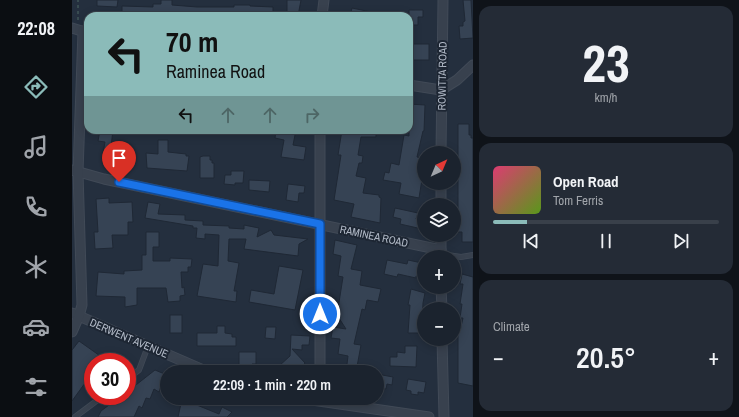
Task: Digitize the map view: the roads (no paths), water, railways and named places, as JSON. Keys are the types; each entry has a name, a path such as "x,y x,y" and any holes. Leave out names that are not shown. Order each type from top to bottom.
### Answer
{"street":[{"path":"322,12 324,0"},
{"name":"ROWITTA ROAD","path":"441,146 444,0"},
{"path":"72,332 82,295 75,171 80,31"},
{"path":"413,86 442,90 457,80 473,65"},
{"path":"320,134 320,365"},
{"name":"RAMINEA ROAD","path":"75,171 104,179 320,224 425,250"},
{"name":"DERWENT AVENUE","path":"76,315 192,365"},
{"path":"442,346 444,417"},
{"path":"342,405 376,413 429,417"}],"lane":[{"name":"RAMINEA ROAD","path":"461,257 473,255"},
{"path":"136,372 148,345"},
{"path":"75,417 91,405"}]}
